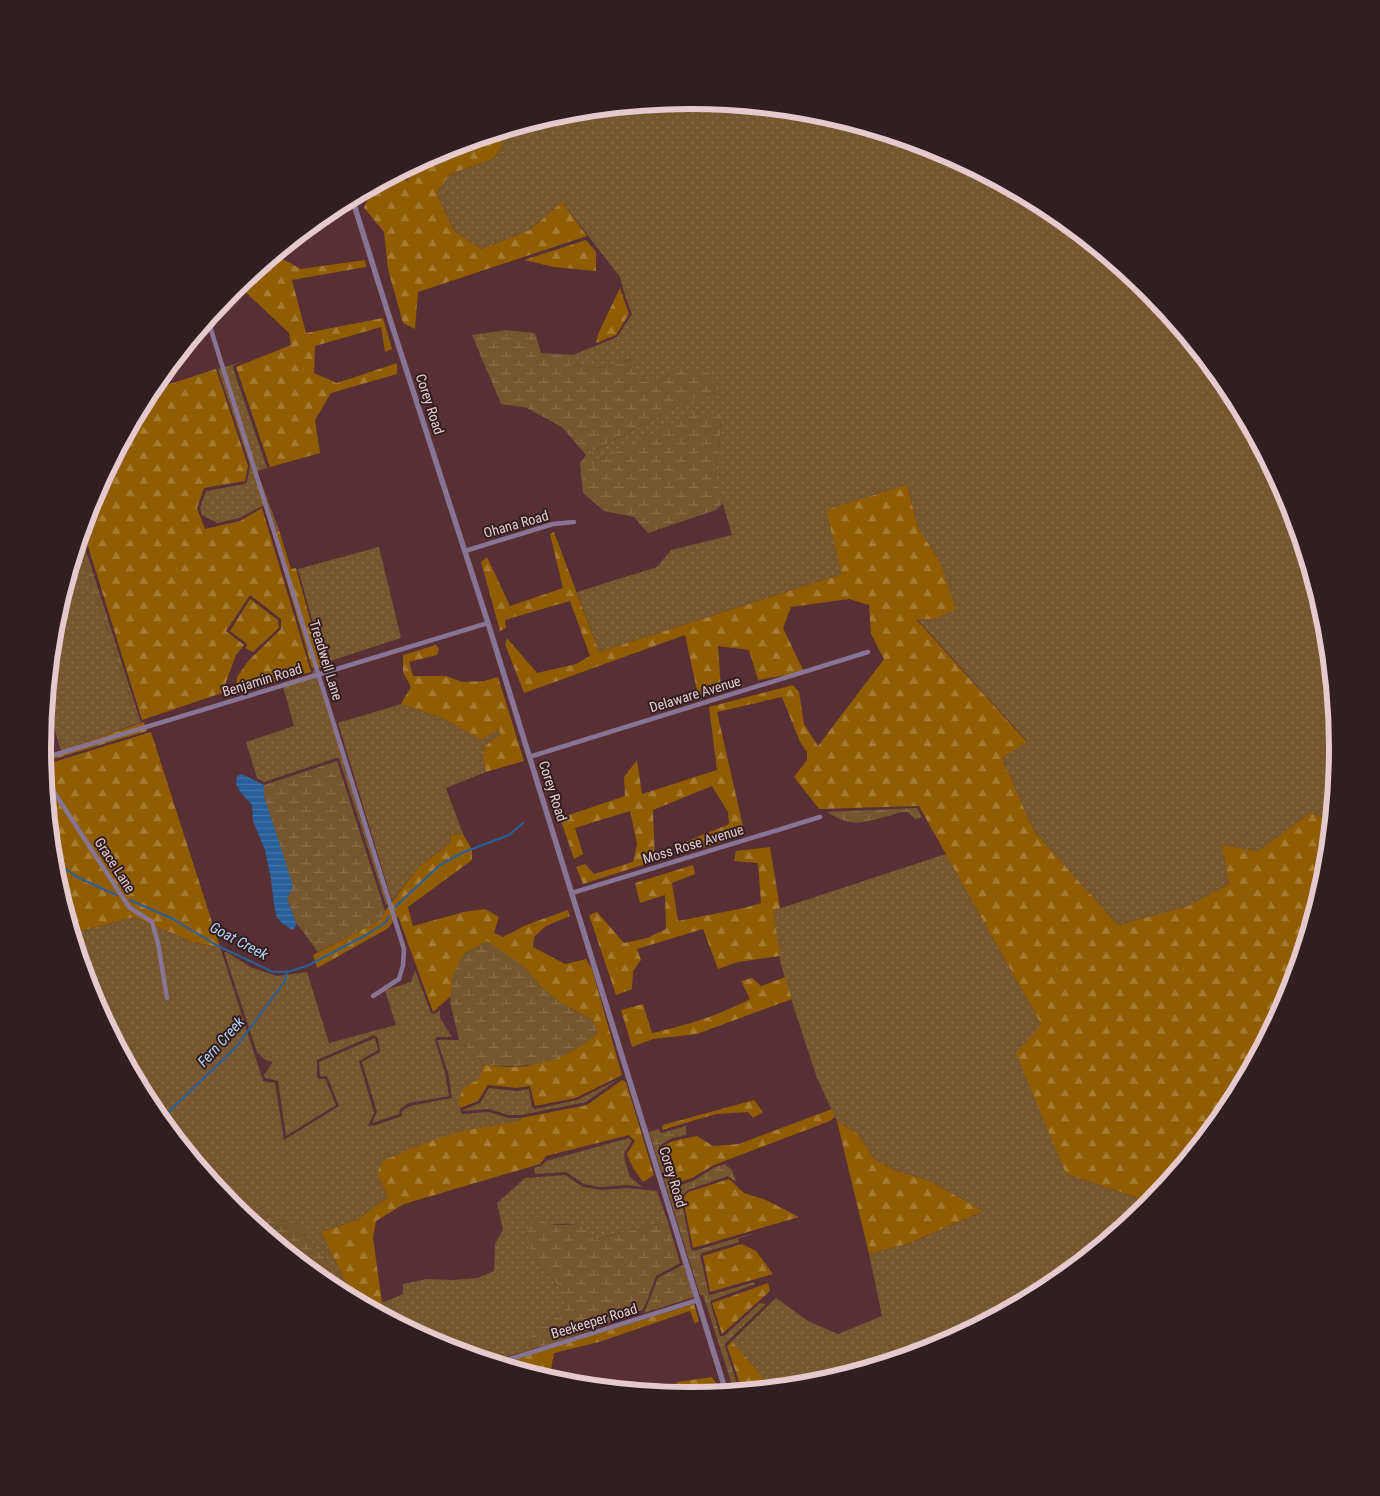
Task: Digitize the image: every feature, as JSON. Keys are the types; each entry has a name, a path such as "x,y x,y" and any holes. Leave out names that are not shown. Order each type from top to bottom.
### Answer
{"street":[{"name":"Corey Road","path":"354,205 488,623 724,1385"},
{"name":"Treadwell Lane","path":"210,327 404,949 403,966 399,979 373,996"},
{"name":"Ohana Road","path":"465,551 553,524 574,522"},
{"name":"Benjamin Road","path":"51,756 488,623"},
{"name":"Delaware Avenue","path":"529,756 868,652"},
{"name":"Grace Lane","path":"53,789 129,907 152,922 158,943 167,998"},
{"name":"Moss Rose Avenue","path":"572,893 820,817"},
{"name":"Beekeeper Road","path":"508,1360 698,1300"}],"green space":[{"path":"690,109 732,111 815,122 895,143 973,175 1045,217 1079,241 1142,296 1197,359 1243,429 1263,465 1280,504 1295,543 1307,583 1323,665 1329,748 1324,818 1310,813 1258,851 1222,845 1229,884 1188,906 1118,925 1034,831 1002,758 1027,741 916,618 940,562 918,527 907,485 842,574 599,652 577,592 657,567 671,550 732,535 715,476 723,415 693,413 589,467 586,455 689,400 716,393 678,368 659,383 639,381 631,359 606,368 571,365 573,355 617,337 632,314 620,277 562,202 530,230 481,249 454,231 436,193 450,174 493,159 503,145 502,138 525,131 607,115 648,111"},
{"path":"502,138 503,145 493,159 450,174 436,193 454,231 481,249 530,230 562,202 587,236 418,292 415,329 403,323 388,269 384,232 364,208 368,197 401,178 407,181 411,173 446,158"},
{"path":"586,240 596,252 596,271 554,267 524,260"},
{"path":"281,258 301,269 365,260 366,267 292,280 306,333 383,318 392,349 385,352 381,327 315,346 314,373 337,383 397,363 397,374 331,393 315,420 320,453 270,467 236,367 291,345 289,333 244,291"},
{"path":"620,288 629,314 616,335 596,343 598,334"},
{"path":"506,330 535,333 541,353 573,355 571,365 606,368 632,359 640,381 659,383 678,368 710,373 716,393 689,400 591,452 589,466 693,413 723,414 715,476 723,503 716,510 648,533 634,517 604,511 583,493 580,463 586,455 562,427 527,408 501,404 472,335"},
{"path":"241,362 234,365 233,368 267,468 257,471 279,530 272,531 264,506 239,518 217,523 202,515 200,508 206,491 245,484 247,482 250,465 218,369"},
{"path":"216,369 248,466 245,481 204,488 197,508 205,529 240,521 262,508 311,672 235,693 237,677 249,660 281,629 281,619 250,595 226,631 244,645 236,655 222,693 142,720 86,540 117,465 164,386"},
{"path":"907,485 918,527 940,562 956,609 934,619 916,619 1027,742 1002,758 1034,831 1118,925 1188,906 1229,884 1222,845 1258,851 1310,813 1324,818 1316,873 1307,913 1295,953 1263,1031 1221,1103 1197,1137 1143,1199 1066,1174 1016,1053 1041,1024 919,806 819,809 794,777 807,760 807,752 800,742 782,697 717,712 745,835 682,854 678,845 729,824 728,812 712,786 653,810 655,861 583,884 576,867 585,864 594,874 633,862 637,844 630,811 575,828 583,854 574,859 560,818 625,796 624,777 637,760 642,794 717,770 709,707 793,685 799,692 804,724 818,746 884,659 871,634 869,605 849,599 791,607 783,628 804,672 758,680 749,650 718,646 721,689 698,695 685,635 524,693 505,644 507,638 537,673 576,664 590,656 570,601 505,620 506,628 500,631 481,562 487,557 510,606 563,588 550,534 554,532 599,652 842,574 826,510"},
{"path":"279,530 291,569 296,568 322,663 324,665 330,664 316,669 312,668 272,531"},
{"path":"84,545 141,723 139,723 81,555"},
{"path":"379,547 401,638 324,663 298,569"},
{"path":"81,555 139,723 61,751 52,722 57,665 64,623"},
{"path":"250,599 278,620 279,628 253,652 245,648 247,646 246,643 230,631"},
{"path":"436,645 439,649 437,655 409,662 413,676 446,676 462,682 484,681 498,677 524,761 486,772 483,761 485,746 500,735 499,729 481,740 441,717 401,704 411,687 403,672 403,655"},
{"path":"316,669 389,901 386,905 339,758 264,782 257,778 246,742 294,726 282,683 311,674"},
{"path":"401,704 441,717 481,740 499,728 500,735 483,761 486,772 446,788 463,834 452,835 450,843 417,869 392,901 338,723"},
{"path":"144,722 147,731 52,760 51,754"},
{"path":"151,732 220,947 195,943 134,917 79,932 64,873 57,831 52,763"},
{"path":"337,761 385,911 381,920 318,952 295,921 287,899 264,796 264,785"},
{"path":"917,808 922,817 915,819 908,812 903,812 858,823 844,821 827,812"},
{"path":"463,834 472,850 472,860 408,907 413,926 464,912 485,909 499,917 494,933 503,937 526,925 568,910 570,916 546,926 534,937 533,947 565,964 586,959 592,969 622,1075 576,1098 535,1106 530,1086 517,1088 488,1085 478,1101 460,1108 458,1102 463,1088 478,1080 484,1065 528,1066 593,1020 562,1004 542,988 522,965 453,975 451,996 433,1012 398,916 387,929 317,968 313,955 380,920 417,869 450,843 451,835"},
{"path":"770,847 780,908 773,911 780,956 738,962 718,969 703,929 637,949 641,960 633,971 632,989 616,995 589,915 597,912 624,943 647,938 666,929 665,895 640,903 635,883 693,865 695,874 672,883 678,921 761,903 758,863 734,861 736,851"},
{"path":"946,854 1041,1024 1066,1174 1143,1199 1079,1255 1045,1279 973,1321 895,1353 855,1365 766,1382 732,1341 776,1298 808,1321 838,1334 882,1316 869,1254 910,1243 983,1211 928,1180 896,1171 874,1159 858,1134 837,1121 817,1078 794,1008 781,965 772,911"},
{"path":"134,917 195,943 220,947 263,1081 275,1083 284,1140 339,1106 327,1076 320,1076 319,1062 375,1038 378,1050 359,1061 374,1113 368,1126 402,1116 402,1111 410,1106 452,1098 448,1072 437,1040 459,1040 484,1065 478,1080 458,1102 462,1114 489,1112 508,1118 521,1118 522,1124 429,1141 408,1151 377,1173 388,1197 357,1220 321,1232 348,1287 331,1276 325,1258 295,1224 250,1211 238,1200 183,1137 159,1103 117,1031 100,992 79,932"},
{"path":"487,941 522,965 542,988 562,1004 593,1020 598,1034 570,1052 544,1062 517,1066 484,1065 459,1040 450,1002 453,975 464,953"},
{"path":"224,952 250,967 277,976 307,972 329,1043 396,1025 385,990 411,982 415,970 431,1013 434,1014 440,1010 440,1018 452,1037 437,1037 435,1040 445,1073 449,1096 409,1103 400,1109 399,1114 372,1123 377,1112 362,1062 380,1052 378,1038 374,1035 317,1060 317,1077 325,1079 336,1105 286,1136 278,1081 265,1078 264,1075 273,1062 265,1060 257,1052"},
{"path":"785,977 792,999 697,1034 653,1039 632,1047 621,1010 643,1004 652,1033 702,1019 750,999 741,981 752,978 761,986"},
{"path":"617,1080 586,1102 521,1115 509,1115 489,1109 463,1111 480,1103 489,1088 517,1091 529,1089 532,1107 535,1109 577,1100"},
{"path":"622,1080 626,1082 654,1175 643,1182 633,1168 627,1154 635,1141 629,1135 546,1156 540,1164 404,1204 376,1221 373,1238 382,1303 378,1305 348,1287 321,1232 357,1220 388,1197 377,1173 383,1161 429,1141 462,1131 521,1121 521,1118 587,1105"},
{"path":"754,1100 763,1112 753,1118 748,1112 716,1114 662,1130 663,1125"},
{"path":"832,1109 835,1117 830,1121 714,1165 692,1178 673,1184 661,1147 673,1141 697,1136 713,1146 739,1144"},
{"path":"837,1121 858,1134 874,1159 896,1171 928,1180 983,1211 910,1243 869,1254"},
{"path":"686,1126 686,1135 672,1138 659,1146 671,1186 674,1187 693,1181 715,1167 725,1164 732,1170 736,1182 728,1176 688,1190 681,1197 691,1249 694,1251 757,1232 738,1239 739,1242 700,1255 709,1295 754,1282 755,1284 710,1301 720,1336 724,1336 760,1303 766,1304 725,1344 737,1385 732,1385 703,1295 700,1295 649,1132 659,1129 662,1133"},
{"path":"629,1138 632,1141 624,1153 625,1161 630,1177 642,1187 627,1185 600,1187 584,1184 566,1172 535,1174 534,1168 541,1166 546,1161"},
{"path":"565,1175 583,1187 601,1190 627,1188 657,1191 668,1222 593,1240 584,1229 575,1224 550,1224 534,1259 566,1294 564,1311 530,1337 531,1350 502,1358 446,1338 407,1321 378,1305 403,1294 403,1284 427,1279 453,1280 478,1278 494,1271 495,1244 503,1230 497,1203 525,1178"},
{"path":"729,1179 744,1193 766,1200 799,1217 693,1248 683,1199 688,1192"},
{"path":"250,1211 295,1224 325,1258 331,1276 301,1255"},
{"path":"536,1217 551,1224 579,1225 594,1240 668,1222 680,1263 656,1276 642,1310 555,1343 531,1349 530,1337 564,1311 566,1294 534,1259 527,1231"},
{"path":"676,1240 694,1297 644,1313 658,1278 683,1265"},
{"path":"742,1244 756,1251 773,1274 710,1292 703,1256"},
{"path":"768,1283 770,1291 722,1334 712,1303"},
{"path":"694,1304 699,1321 695,1324 690,1311 599,1342 554,1353 551,1371 511,1361"},
{"path":"732,1341 766,1382 740,1384 727,1346"},
{"path":"712,1377 718,1386 676,1386 677,1382"}],"water":[{"path":"242,774 264,785 264,796 293,886 287,899 297,924 293,930 277,918 265,850 253,821 252,805 236,784 237,776"}],"waterway":[{"name":"Goat Creek","path":"395,907 440,865 464,852 509,835 523,823"},
{"name":"Goat Creek","path":"63,867 75,876 116,895"},
{"name":"Goat Creek","path":"130,900 173,919 216,945 273,972 287,972 307,966 366,935 385,923 389,917"},
{"name":"Fern Creek","path":"167,1114 236,1047 285,981 287,972"}]}
